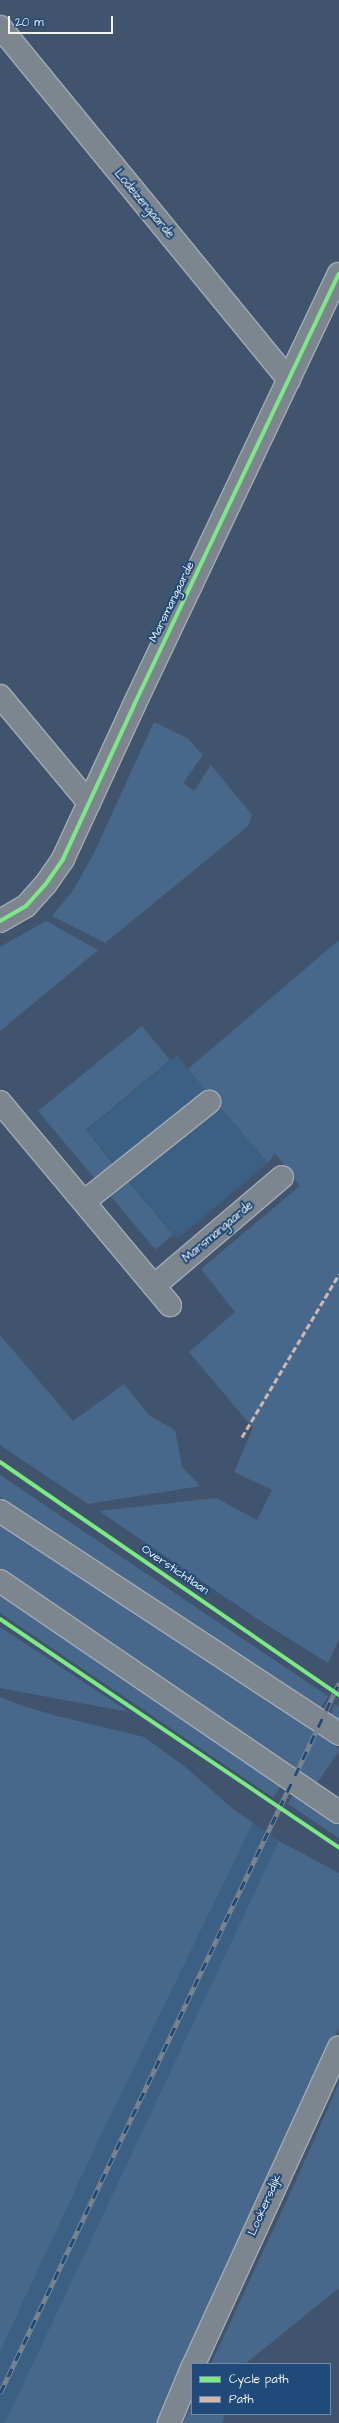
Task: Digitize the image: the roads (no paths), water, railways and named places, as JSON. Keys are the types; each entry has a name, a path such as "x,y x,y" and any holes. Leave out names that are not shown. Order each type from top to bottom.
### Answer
{"street":[{"name":"Lodeizengaarde","path":"0,26 288,380"},
{"name":"Marsmangaarde","path":"0,921 26,906 45,885 63,859 88,803 339,274"},
{"path":"0,696 88,803"},
{"path":"0,1102 85,1201 170,1305"},
{"path":"85,1201 209,1102"},
{"name":"Marsmangaarde","path":"154,1286 282,1177"},
{"path":"0,1511 339,1734"},
{"path":"0,1581 339,1812"},
{"name":"Lookersdijk","path":"194,2363 339,2048"},
{"path":"169,2423 191,2370"}],"railway":[{"path":"0,2393 339,1683"}]}
